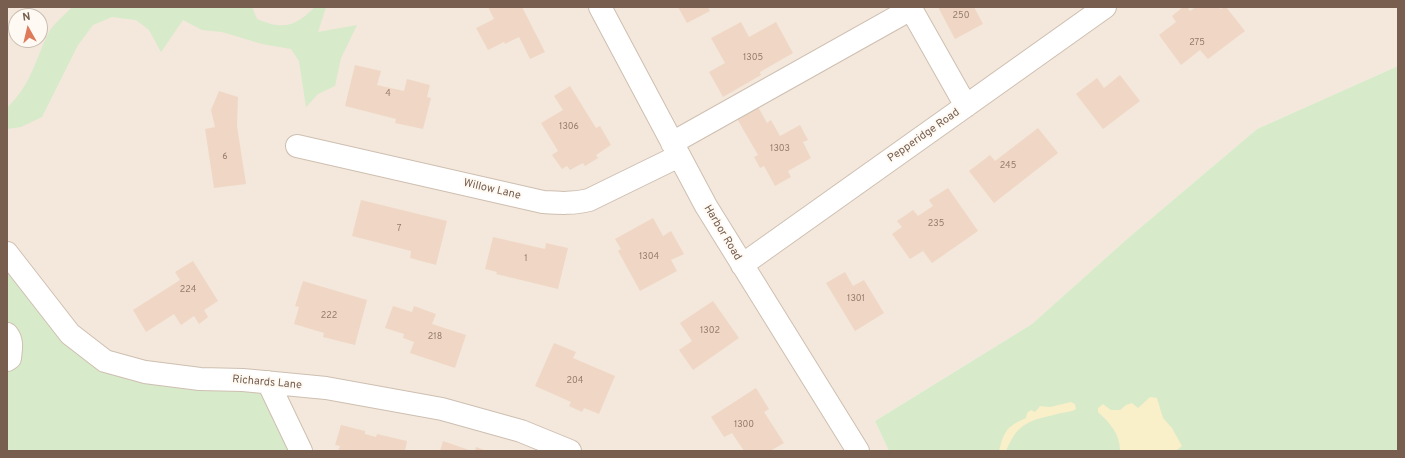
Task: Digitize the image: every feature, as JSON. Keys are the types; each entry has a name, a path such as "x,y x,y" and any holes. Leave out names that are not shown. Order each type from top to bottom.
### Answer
{"street":[{"name":"Harbor Road","path":"600,7 675,150 742,265 858,451"},
{"name":"Pepperidge Road","path":"742,265 1105,7"},
{"name":"Willow Lane","path":"297,146 543,202 562,204 578,203 590,200 910,8"},
{"path":"910,8 966,106"},
{"name":"Richards Lane","path":"7,253 70,334 105,362 145,372 200,379 268,382 326,388 442,409 521,431 570,451"},
{"path":"7,334 10,338 12,347 10,358 7,360"},
{"path":"268,382 301,451"}],"shaded area":[{"path":"7,7 1398,7 1398,66 1257,129 1127,239 1032,324 875,421 889,451 298,451 198,380 77,341 7,249"}],"green space":[{"path":"72,7 252,7 257,19 274,25 288,25 301,19 315,7 326,7 318,32 357,25 341,58 335,86 318,94 306,107 299,61 291,49 262,44 222,32 202,30 183,20 161,52 149,30 136,20 112,17 93,25 78,45 42,117 21,127 7,129 7,108 28,80 42,48 48,48 48,34 57,22"},
{"path":"1398,66 1398,451 889,451 875,421 1032,324 1127,239 1257,129"},
{"path":"7,249 77,341 116,366 267,384 298,451 7,451"}],"sand":[{"path":"1150,397 1157,398 1163,418 1172,428 1182,446 1176,451 1120,451 1120,445 1114,429 1098,412 1098,408 1103,404 1111,410 1120,410 1126,405 1132,403 1138,408"},
{"path":"1071,402 1075,404 1076,409 1027,423 1016,433 1006,451 999,451 1007,430 1014,424 1026,418 1027,413 1031,410 1035,412 1040,406 1050,407"}],"building":[{"path":"488,7 522,7 545,52 530,59 519,37 488,50 476,28 494,19"},
{"path":"678,7 708,7 710,11 687,23"},
{"path":"938,7 974,7 983,24 955,39"},
{"path":"1183,7 1187,7 1190,11 1196,7 1218,7 1220,9 1226,7 1245,31 1208,59 1200,50 1181,65 1159,35 1176,22 1172,16"},
{"path":"741,22 749,37 776,22 793,53 760,72 761,75 723,97 709,72 725,63 711,38"},
{"path":"355,65 381,71 377,85 404,91 407,79 430,85 427,97 431,98 423,129 395,123 396,119 345,106"},
{"path":"1120,75 1140,101 1103,129 1076,94 1097,78 1104,88"},
{"path":"570,86 596,128 600,126 611,145 596,155 598,158 585,166 583,163 570,170 567,166 562,169 552,155 558,151 541,123 563,110 554,96"},
{"path":"219,91 238,97 237,126 246,184 214,188 205,129 215,127 211,110"},
{"path":"757,105 767,123 771,120 780,136 800,125 808,140 803,142 811,158 788,171 791,177 775,186 764,166 760,168 754,157 758,155 736,117"},
{"path":"1038,128 1058,153 994,203 969,171 990,155 995,161"},
{"path":"948,188 978,231 932,263 923,251 910,259 892,234 902,227 897,221 913,210 918,216 933,206 929,200"},
{"path":"361,200 447,221 436,265 410,258 411,251 352,236"},
{"path":"653,218 663,236 671,231 684,254 671,260 677,271 640,291 618,251 621,249 615,239"},
{"path":"493,237 545,249 546,243 568,248 558,289 496,274 497,272 485,269"},
{"path":"193,261 218,301 204,310 208,317 199,324 194,316 181,325 174,314 146,332 133,310 180,280 175,272"},
{"path":"845,272 853,286 864,280 884,313 855,331 826,283"},
{"path":"303,281 367,300 355,345 323,337 324,333 294,324 299,307 295,306"},
{"path":"713,301 739,338 693,370 679,350 692,341 680,323"},
{"path":"393,306 412,312 414,306 436,314 432,324 466,335 455,368 410,353 414,342 403,338 404,334 385,328"},
{"path":"554,343 576,352 573,358 615,376 599,414 584,408 582,412 569,406 571,402 535,386"},
{"path":"756,388 769,409 764,412 784,443 770,451 744,451 732,433 724,437 711,417"},
{"path":"341,425 365,431 365,434 376,437 377,434 407,441 405,451 338,451 340,446 335,445"},
{"path":"443,441 472,451 440,451"},
{"path":"476,447 487,451 475,451"}]}
